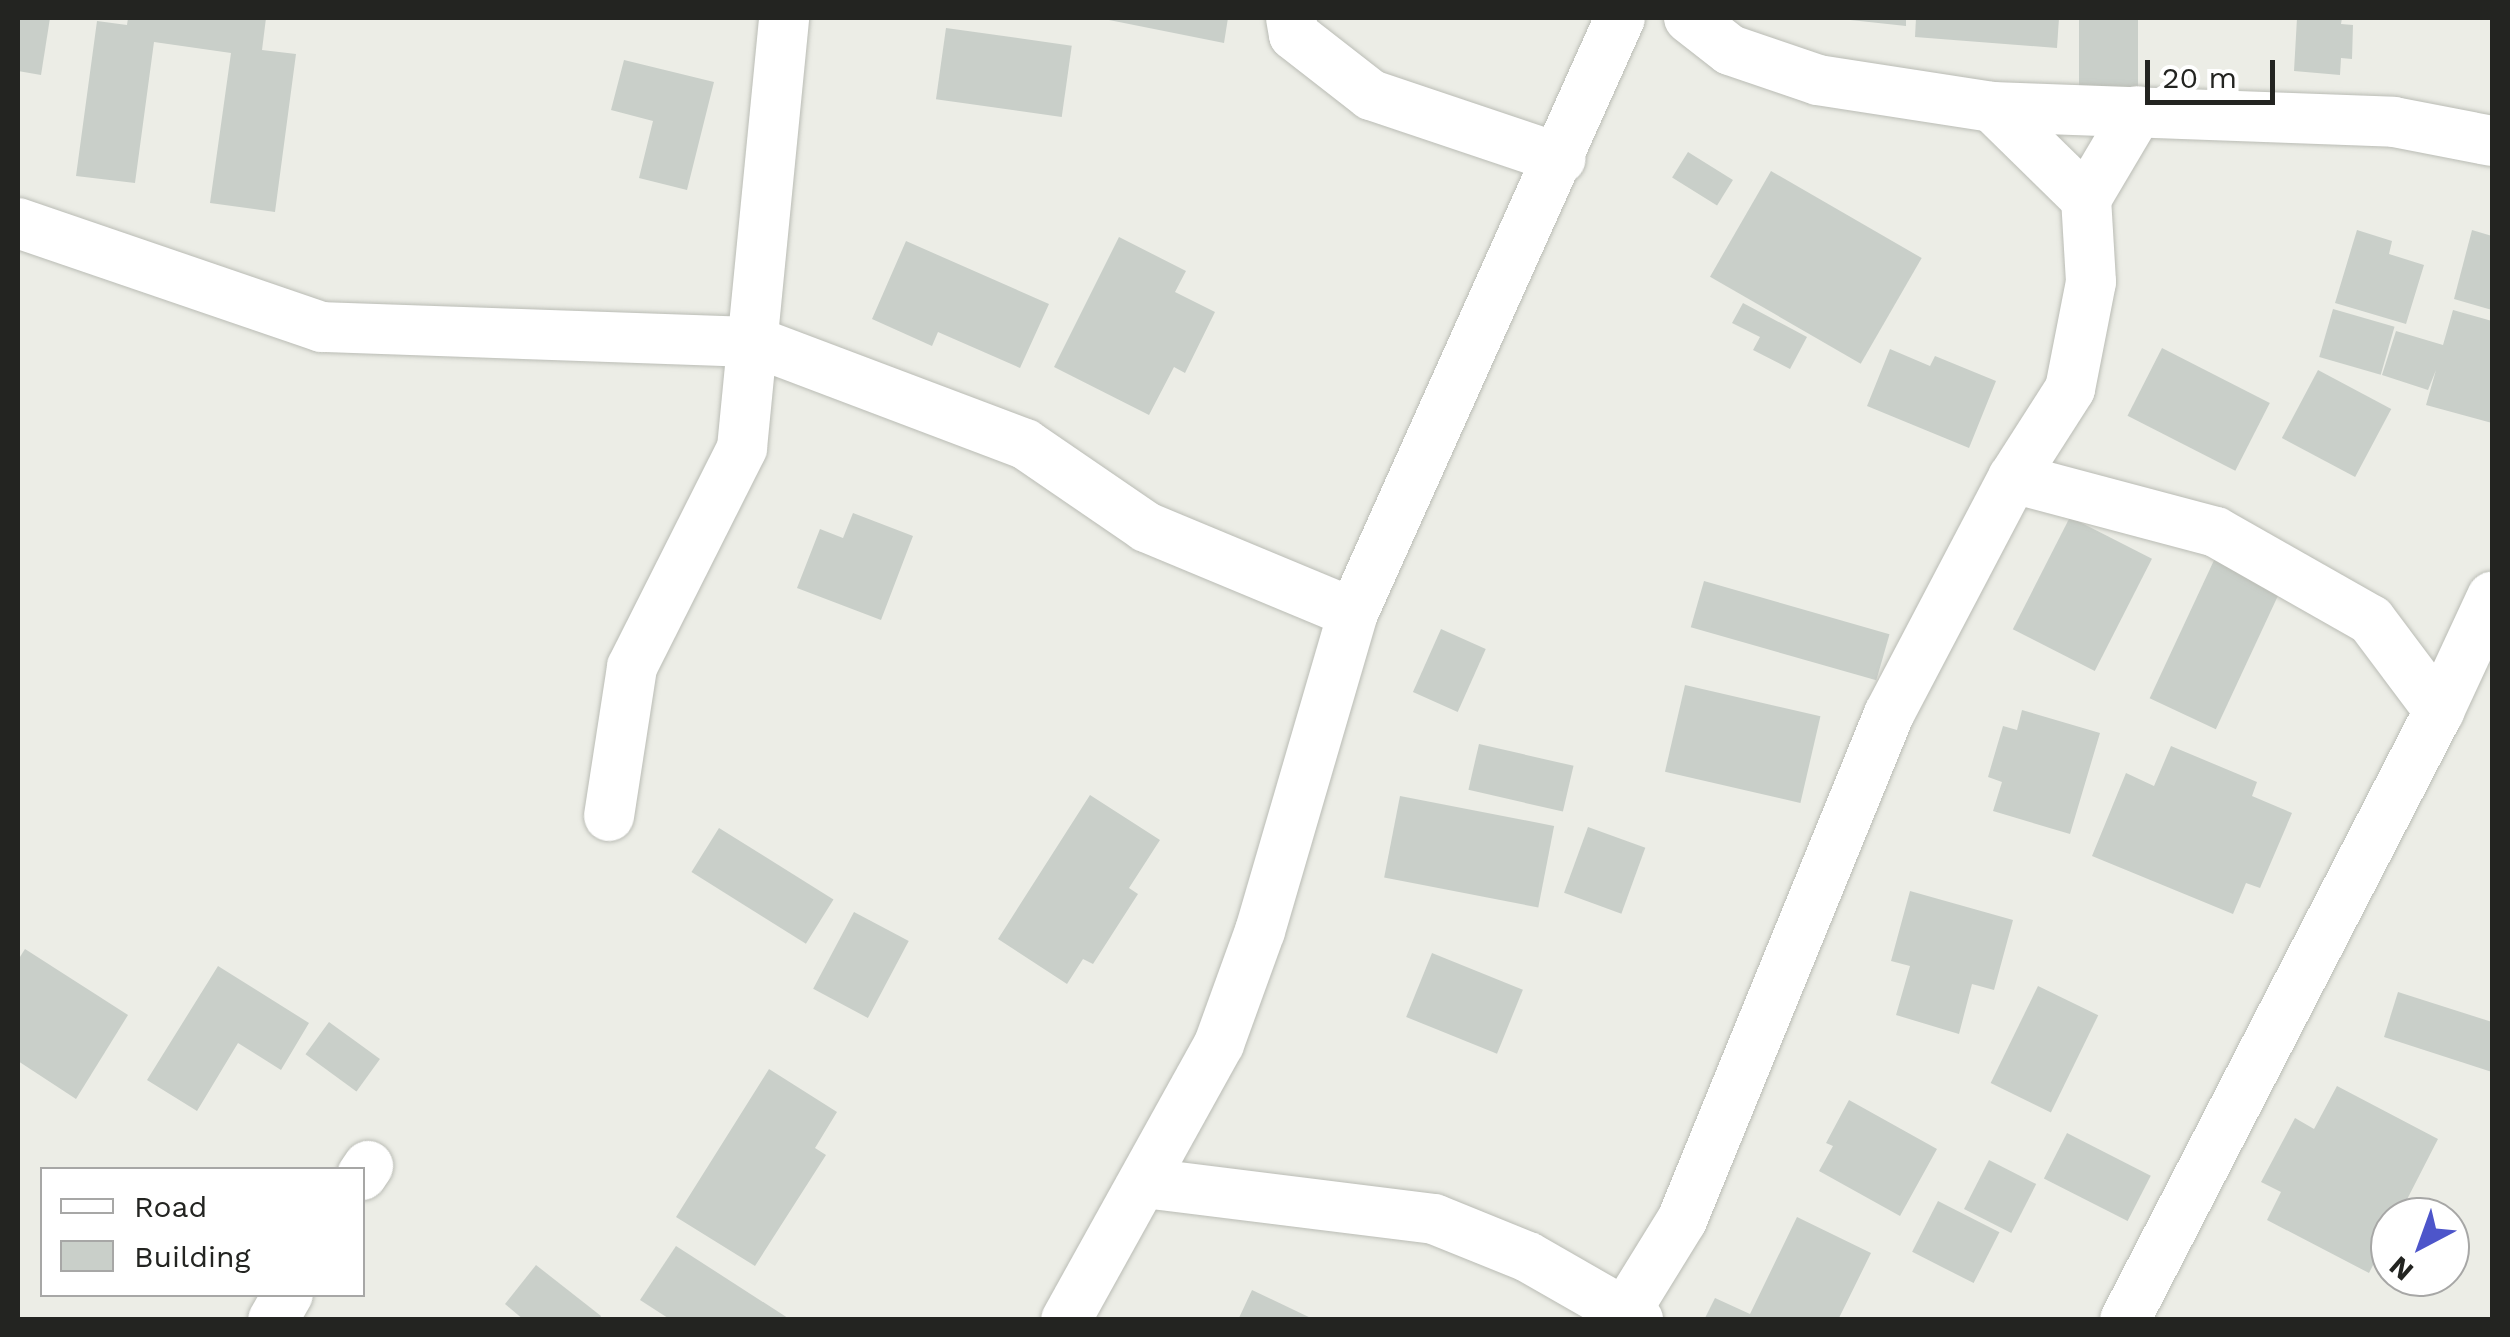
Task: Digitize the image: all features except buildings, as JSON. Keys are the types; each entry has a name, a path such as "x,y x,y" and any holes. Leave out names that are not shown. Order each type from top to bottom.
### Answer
{"street":[{"path":"608,816 632,667 742,448 784,18"},
{"path":"1291,18 1294,35 1371,95 1561,158"},
{"path":"1066,1320 1146,1183 1219,1044 1260,931 1353,613 1561,158 1620,18"},
{"path":"1688,18 1730,50 1818,80 1992,107 2394,122 2492,141"},
{"path":"1992,107 2086,200"},
{"path":"1146,1183 1434,1219 1528,1257 1632,1314 1682,1220 1889,714 2013,478 2070,388 2091,282 2086,200 2138,111"},
{"path":"18,224 322,327 754,342 1025,444 1146,527 1353,613"},
{"path":"2013,478 2216,532 2371,620 2439,712"},
{"path":"2125,1320 2232,1100 2439,712 2492,597"},
{"path":"273,1320 286,1297"}]}
